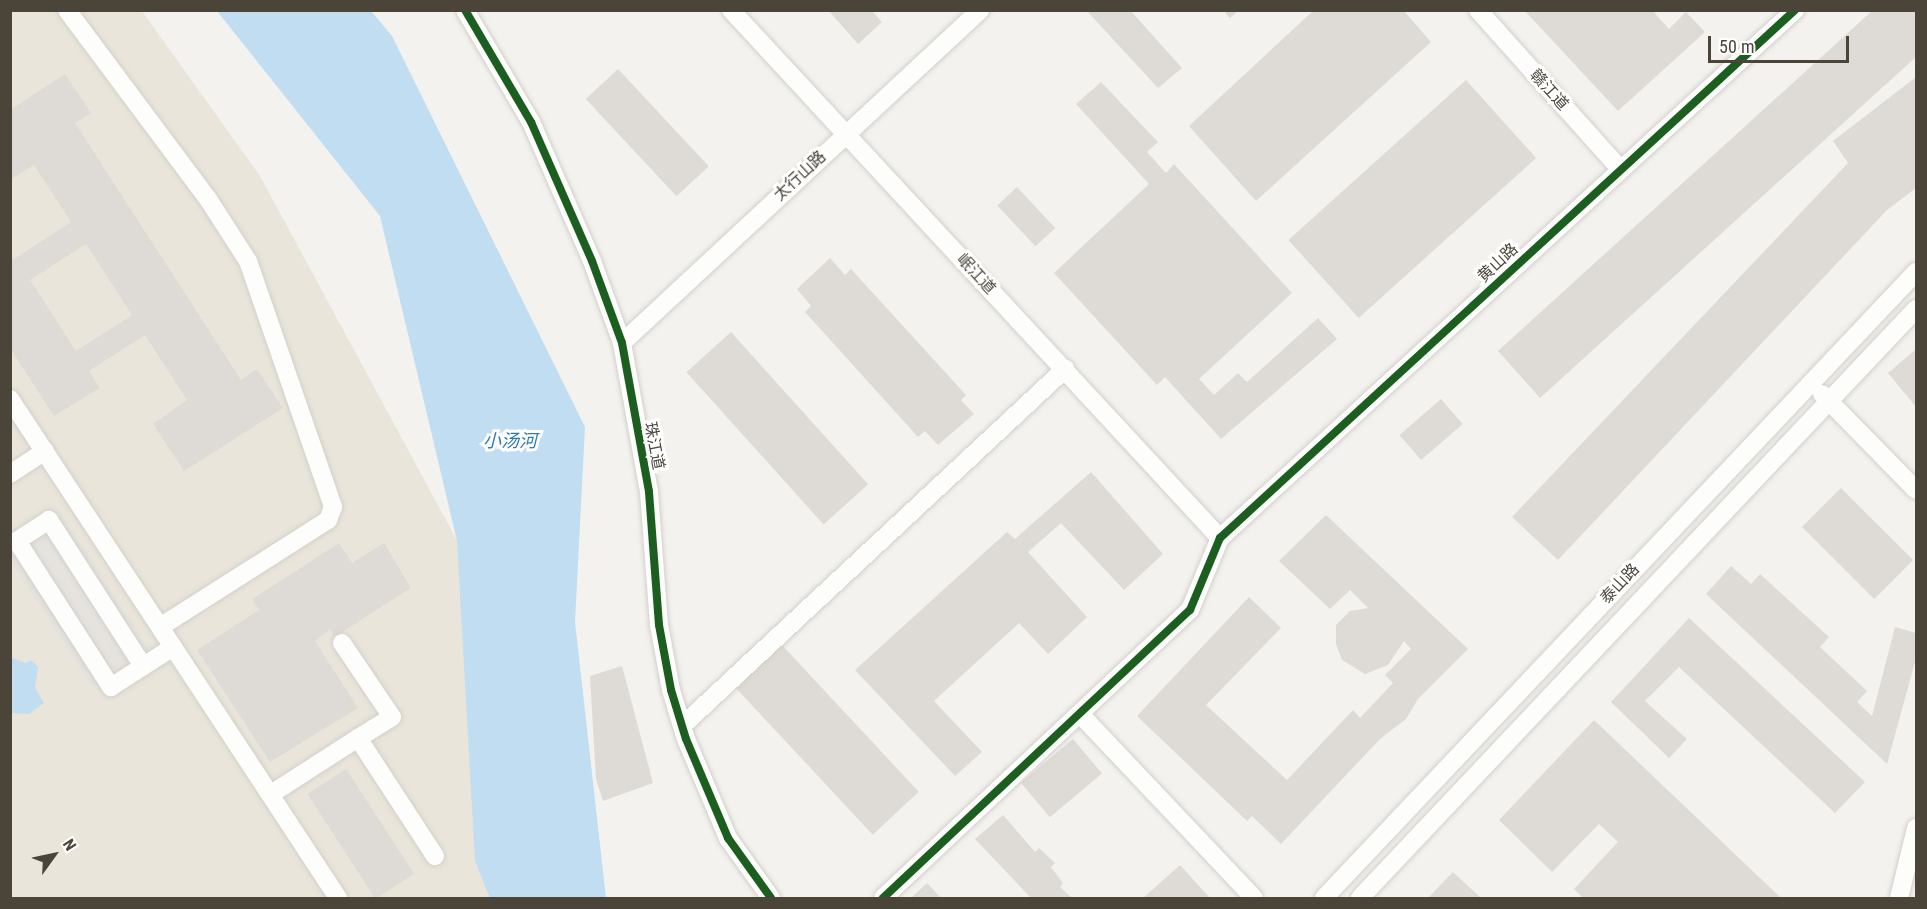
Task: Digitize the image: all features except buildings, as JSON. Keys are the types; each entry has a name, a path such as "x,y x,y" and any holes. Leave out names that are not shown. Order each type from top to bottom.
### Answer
{"street":[{"path":"67,10 208,199 248,261 333,507 328,520 160,627"},
{"name":"珠江道","path":"465,10 531,122 592,261 622,343 649,492 659,625 682,726 728,838 771,898"},
{"name":"岷江道","path":"731,10 1220,538"},
{"name":"太行山路","path":"622,343 980,10"},
{"name":"赣江道","path":"1478,10 1620,169"},
{"name":"黄山路","path":"1220,538 1796,10"},
{"name":"泰山路","path":"1324,898 1810,381 1917,272"},
{"path":"1360,898 1917,309"},
{"path":"682,726 1065,369"},
{"path":"1810,381 1917,490"},
{"path":"10,399 338,898"},
{"path":"10,474 45,451"},
{"path":"143,666 49,520 17,541 111,687 173,647"},
{"path":"883,898 1190,610 1220,538"},
{"path":"271,794 392,717 342,643"},
{"path":"1080,714 1254,898"},
{"path":"358,738 435,856"},
{"path":"1899,898 1917,828"}],"shaded area":[{"path":"10,11 142,11 260,176 459,544 505,898 11,898"},
{"path":"55,504 149,649 92,687 11,562 11,533"}],"water":[{"name":"小汤河","path":"217,11 371,11 392,36 585,427 575,622 606,898 490,898 475,861 457,541 380,216"},
{"path":"12,658 26,663 31,660 38,667 35,688 44,703 29,714 11,713"}],"cycle path":[{"path":"465,10 531,122 592,261 622,343 649,492 659,625 671,690 686,739 728,838 771,898"},
{"path":"883,898 1190,610 1220,538 1795,10"}]}
